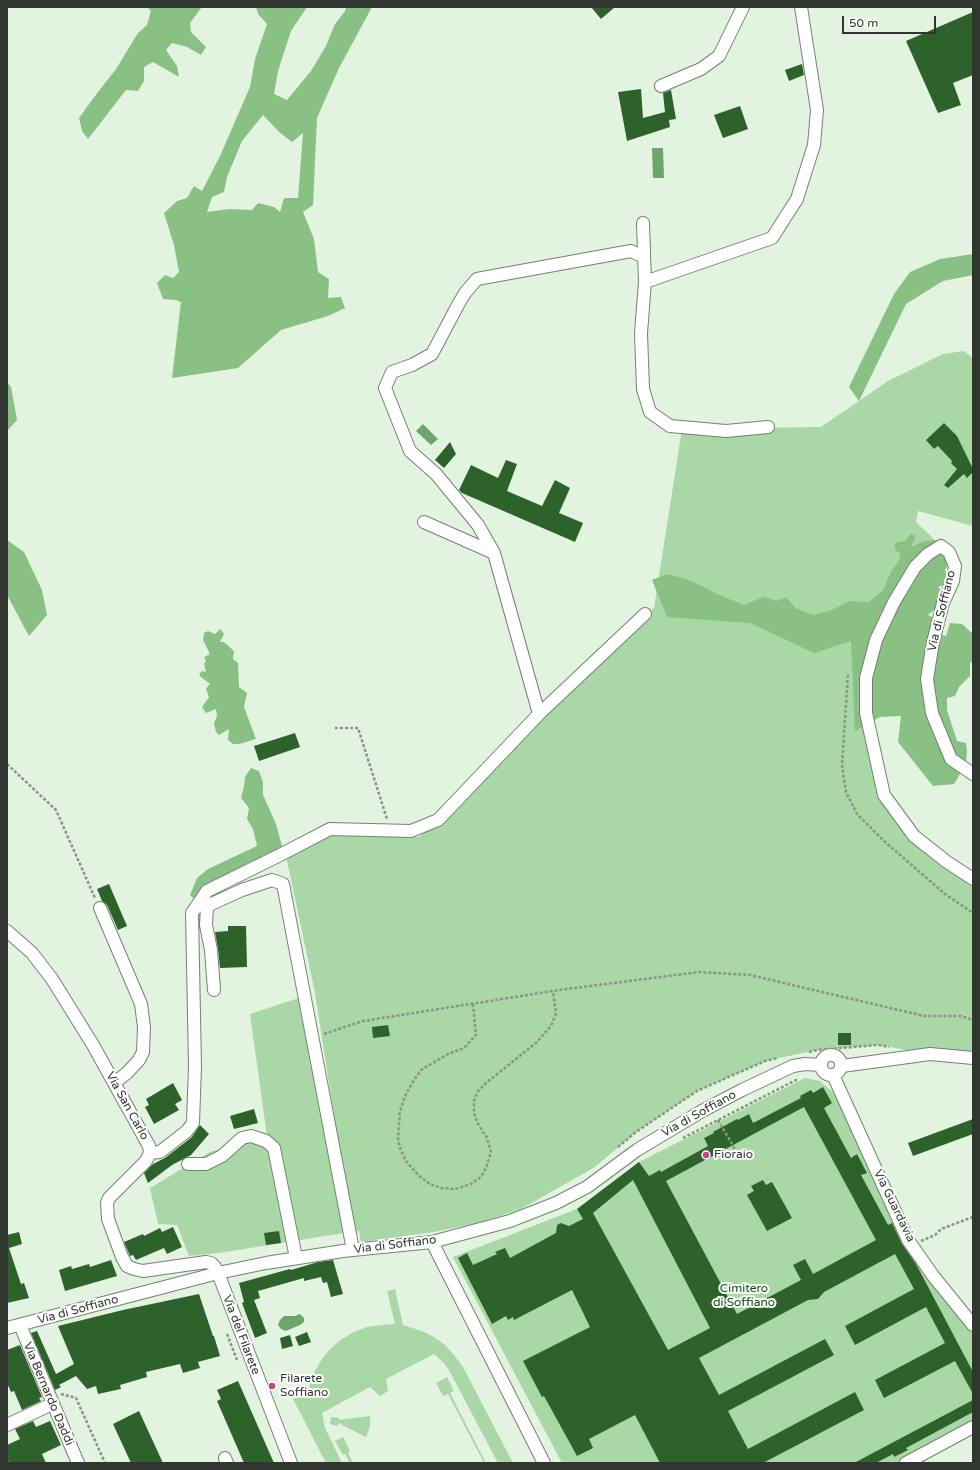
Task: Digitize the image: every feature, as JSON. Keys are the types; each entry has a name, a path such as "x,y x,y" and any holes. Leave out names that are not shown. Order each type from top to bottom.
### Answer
{"street":[{"path":"661,86 701,69 719,56 743,7"},
{"path":"645,282 772,238 797,199 814,145 817,110 801,7"},
{"path":"643,223 645,282 641,333 643,389 650,412 670,426 726,432 768,427"},
{"path":"539,714 494,553 473,519 436,474 410,451 385,388 392,372 432,354 465,293 477,280 632,251 644,258"},
{"path":"424,522 494,553"},
{"name":"Via di Soffiano","path":"973,774 952,759 932,713 927,679 933,642 944,602 953,581 955,566 948,552 941,546 928,554 915,567 894,602 876,640 866,678 866,713 884,795 914,836 947,862 973,879"},
{"path":"150,1153 160,1152 187,1131 193,1123 194,1066 192,914 207,891 330,829 411,831 438,820 539,714 645,614"},
{"path":"214,990 211,950 206,925 208,906 242,890 272,880 282,884 353,1250"},
{"path":"100,908 141,1004 144,1027 143,1052 139,1060 127,1074 114,1082"},
{"name":"Via San Carlo","path":"7,931 32,953 44,967 93,1045 144,1137 150,1153 146,1161 109,1198 107,1203 108,1219 122,1257 127,1266 143,1271 206,1262 211,1263 218,1273"},
{"path":"842,1066 930,1054 973,1058"},
{"path":"833,1055 841,1060 842,1066 839,1072 833,1075 826,1074 821,1065 824,1057 833,1055"},
{"name":"Via di Soffiano","path":"7,1328 218,1273 296,1258 353,1250 432,1242 510,1221 556,1203 587,1187 637,1150 702,1111 742,1090 793,1066 805,1064 821,1065"},
{"name":"Via Guardavia","path":"833,1075 912,1244 934,1277 973,1325"},
{"path":"188,1164 206,1164 222,1156 242,1138 251,1136 266,1141 274,1148 296,1258"},
{"path":"432,1242 544,1463"},
{"name":"Via del Filarete","path":"218,1273 291,1463"},
{"name":"Via Bernardo Daddi","path":"20,1325 54,1398 78,1463"},
{"path":"7,1425 54,1398"},
{"path":"906,1463 973,1427"}],"path":[{"path":"335,728 358,728 391,831"},
{"path":"7,764 56,810 100,908"},
{"path":"312,1038 363,1021 553,991 699,972 750,975 924,1016 961,1016 973,1020"},
{"path":"473,1004 476,1035 464,1048 448,1054 421,1070 404,1096 400,1111 398,1138 400,1148 406,1161 418,1175 430,1184 441,1188 455,1190 471,1184 480,1177 486,1168 491,1152 487,1138 478,1124 474,1113 474,1101 478,1091 536,1043 551,1026 556,1014 553,991"},
{"path":"802,1053 817,1050 878,1045 893,1047"},
{"path":"613,1152 636,1132 698,1091 765,1061 780,1058"},
{"path":"678,1141 799,1078"},
{"path":"718,1120 736,1150"},
{"path":"912,1244 935,1235 941,1229 973,1218"},
{"path":"226,1330 238,1364"},
{"path":"54,1398 76,1398 105,1463"}],"green space":[{"path":"964,351 973,358 973,526 918,511 916,522 941,546 866,678 884,795 914,836 973,879 973,1058 930,1054 878,1045 817,1050 765,1061 697,1091 636,1132 595,1167 521,1209 482,1222 434,1232 361,1242 359,1231 352,1232 315,993 286,856 335,834 419,837 581,683 654,608 682,429 821,427 888,381 943,354"},
{"path":"299,998 344,1233 219,1253 189,1256 177,1225 158,1224 150,1188 210,1152 267,1136 250,1014"},
{"name":"Cimitero di Soffiano","path":"805,1078 820,1081 841,1099 922,1268 945,1301 973,1332 973,1434 921,1463 562,1463 453,1257 577,1209 639,1162"},
{"path":"395,1289 403,1325 422,1331 434,1337 445,1345 455,1356 463,1367 513,1463 498,1463 451,1374 445,1364 434,1354 386,1379 388,1391 380,1396 370,1387 322,1413 325,1428 342,1463 326,1463 293,1399 304,1393 307,1397 315,1371 322,1359 331,1348 342,1339 367,1327 395,1324 387,1291"},
{"path":"447,1377 454,1391 450,1393 486,1463 484,1463 448,1394 443,1396 436,1383"},
{"path":"370,1416 370,1427 366,1437 338,1423 337,1426 330,1424 331,1417 339,1418 339,1420"},
{"path":"343,1437 350,1451 348,1453 353,1463 350,1463 345,1454 343,1455 335,1441"}],"shaded area":[{"path":"147,7 202,7 190,23 191,32 206,47 201,55 187,47 172,43 166,50 177,66 179,77 153,62 144,67 144,81 138,91 126,90 88,139 82,131 79,118 116,69 138,33 147,25 151,11"},
{"path":"256,7 307,7 291,31 278,71 274,94 287,100 311,71 326,46 335,24 345,11 346,7 372,7 339,68 317,118 313,205 303,212 314,239 318,272 329,279 328,298 341,297 345,308 328,316 281,330 238,368 172,378 181,302 163,299 157,283 165,275 173,278 179,272 174,245 164,213 177,201 187,198 194,186 202,191 220,156 250,87 255,59 267,24 258,14","holes":["263,115 279,132 292,142 303,133 298,198 284,198 280,212 274,207 258,203 252,210 229,209 207,212 212,197 224,192 227,177 242,141"]},
{"path":"652,148 663,148 664,178 653,178"},
{"path":"973,254 973,275 943,281 906,304 859,401 849,387 894,294 910,272 940,259"},
{"path":"7,382 11,387 17,420 7,431"},
{"path":"423,424 438,439 431,445 416,431"},
{"path":"911,534 916,536 911,547 922,542 932,540 945,541 951,550 948,565 945,570 948,580 945,585 938,587 950,598 948,606 935,609 928,615 941,621 941,635 946,636 950,623 962,624 973,634 973,661 970,663 970,676 959,687 955,696 947,698 947,710 957,741 966,743 967,750 966,764 954,784 933,786 898,742 901,716 880,717 855,731 851,641 814,653 750,623 667,617 652,580 667,574 686,579 744,605 763,597 777,601 786,597 797,609 814,615 832,610 849,601 869,602 883,590 891,572 900,559 900,554 895,549 895,543 905,541"},
{"path":"7,540 24,552 42,590 47,615 29,636 7,595"},
{"path":"220,629 224,634 220,642 224,642 234,651 233,659 238,663 239,687 247,693 244,707 256,739 239,744 233,744 228,740 229,729 219,735 216,732 214,723 217,716 216,709 206,713 202,707 209,697 206,689 210,684 199,674 202,671 206,672 204,664 206,661 204,657 209,655 203,640 204,633 208,631 215,634"},
{"path":"251,768 259,771 263,782 263,795 276,824 282,846 280,855 193,898 190,895 197,878 208,869 257,846 253,829 247,819 249,808 241,798 245,777"},
{"path":"300,1314 304,1318 304,1322 300,1325 286,1331 281,1329 278,1325 284,1316 295,1316"}],"building":[{"path":"591,7 615,7 601,19"},
{"path":"973,12 973,75 953,83 961,105 938,113 906,41"},
{"path":"802,64 804,75 789,81 785,70"},
{"path":"641,89 643,118 665,112 663,93 671,90 676,119 669,120 670,127 627,141 618,92"},
{"path":"740,106 748,129 723,138 714,115"},
{"path":"944,423 957,436 973,469 973,472 967,478 964,474 948,488 944,485 957,469 951,463 952,461 938,446 934,449 926,440"},
{"path":"450,442 456,454 444,468 435,460"},
{"path":"506,460 517,464 507,491 542,506 555,480 570,488 559,513 583,523 575,542 462,493 459,490 471,465 498,478"},
{"path":"295,733 300,747 259,761 254,746"},
{"path":"109,884 127,926 118,930 107,905 102,901 97,889"},
{"path":"228,926 246,926 247,967 220,968 215,932 228,931"},
{"path":"388,1025 390,1036 373,1038 372,1027"},
{"path":"838,1033 851,1033 851,1045 838,1045"},
{"path":"173,1083 182,1100 175,1104 179,1110 154,1124 145,1107 149,1105 146,1099"},
{"path":"823,1087 832,1103 824,1108 851,1158 857,1154 867,1173 861,1175 888,1225 892,1223 902,1244 916,1264 973,1372 973,1394 955,1361 884,1398 875,1380 945,1343 926,1307 855,1345 845,1326 914,1289 895,1254 824,1292 818,1299 808,1300 699,1358 719,1395 825,1339 834,1355 728,1411 748,1449 855,1392 864,1410 763,1463 660,1463 635,1415 589,1439 593,1448 577,1456 544,1396 542,1397 523,1361 590,1327 572,1290 514,1320 513,1317 508,1320 506,1316 492,1324 458,1258 467,1253 473,1265 497,1254 495,1252 505,1248 510,1258 556,1233 557,1225 561,1223 569,1226 583,1219 577,1209 639,1162 649,1176 660,1170 661,1172 708,1146 704,1138 737,1119 738,1120 749,1114 753,1123 801,1098 800,1096 811,1090 813,1093","holes":["804,1107 876,1240 813,1274 805,1259 793,1265 801,1280 737,1314 666,1181","633,1180 710,1328 668,1350 593,1213"]},
{"path":"254,1109 258,1123 234,1129 230,1116"},
{"path":"973,1119 973,1134 913,1156 908,1143"},
{"path":"200,1125 209,1134 191,1155 172,1165 148,1183 144,1173 153,1164 165,1158 192,1137"},
{"path":"763,1180 766,1185 772,1182 792,1218 767,1231 747,1195 754,1191 751,1186"},
{"path":"173,1227 182,1247 167,1254 164,1248 136,1260 133,1255 130,1256 124,1242 143,1234 144,1236 160,1228 162,1232"},
{"path":"279,1231 281,1243 266,1245 264,1233"},
{"path":"19,1232 22,1244 9,1248 21,1284 24,1283 29,1298 7,1303 7,1235"},
{"path":"111,1260 117,1276 65,1291 59,1270 71,1266 72,1269 89,1264 90,1267"},
{"path":"333,1260 343,1294 331,1297 327,1282 323,1283 321,1277 304,1281 304,1278 258,1291 260,1298 254,1300 267,1333 255,1338 242,1303 244,1302 239,1283 318,1262"},
{"path":"199,1294 220,1356 198,1362 200,1368 183,1373 180,1364 146,1372 147,1377 120,1385 121,1389 98,1394 96,1386 87,1389 76,1376 59,1385 61,1387 55,1390 31,1333 37,1331 56,1374 74,1364 58,1326 123,1310"},
{"path":"307,1332 311,1342 299,1346 295,1337"},
{"path":"290,1335 293,1346 282,1349 280,1338"},
{"path":"20,1345 42,1397 39,1398 41,1401 22,1410 14,1391 11,1392 7,1383 7,1350"},
{"path":"238,1381 274,1463 244,1463 217,1401 221,1399 217,1390"},
{"path":"973,1400 973,1412 906,1448 908,1450 894,1457 893,1454 876,1463 854,1463"},
{"path":"139,1411 163,1463 131,1463 113,1424"},
{"path":"33,1421 36,1427 50,1421 61,1445 42,1454 46,1463 9,1463 7,1458 7,1445 20,1439 15,1429"}],"place":[{"name":"Fioraio","path":"706,1155"},
{"name":"Filarete Soffiano","path":"272,1386"}]}
